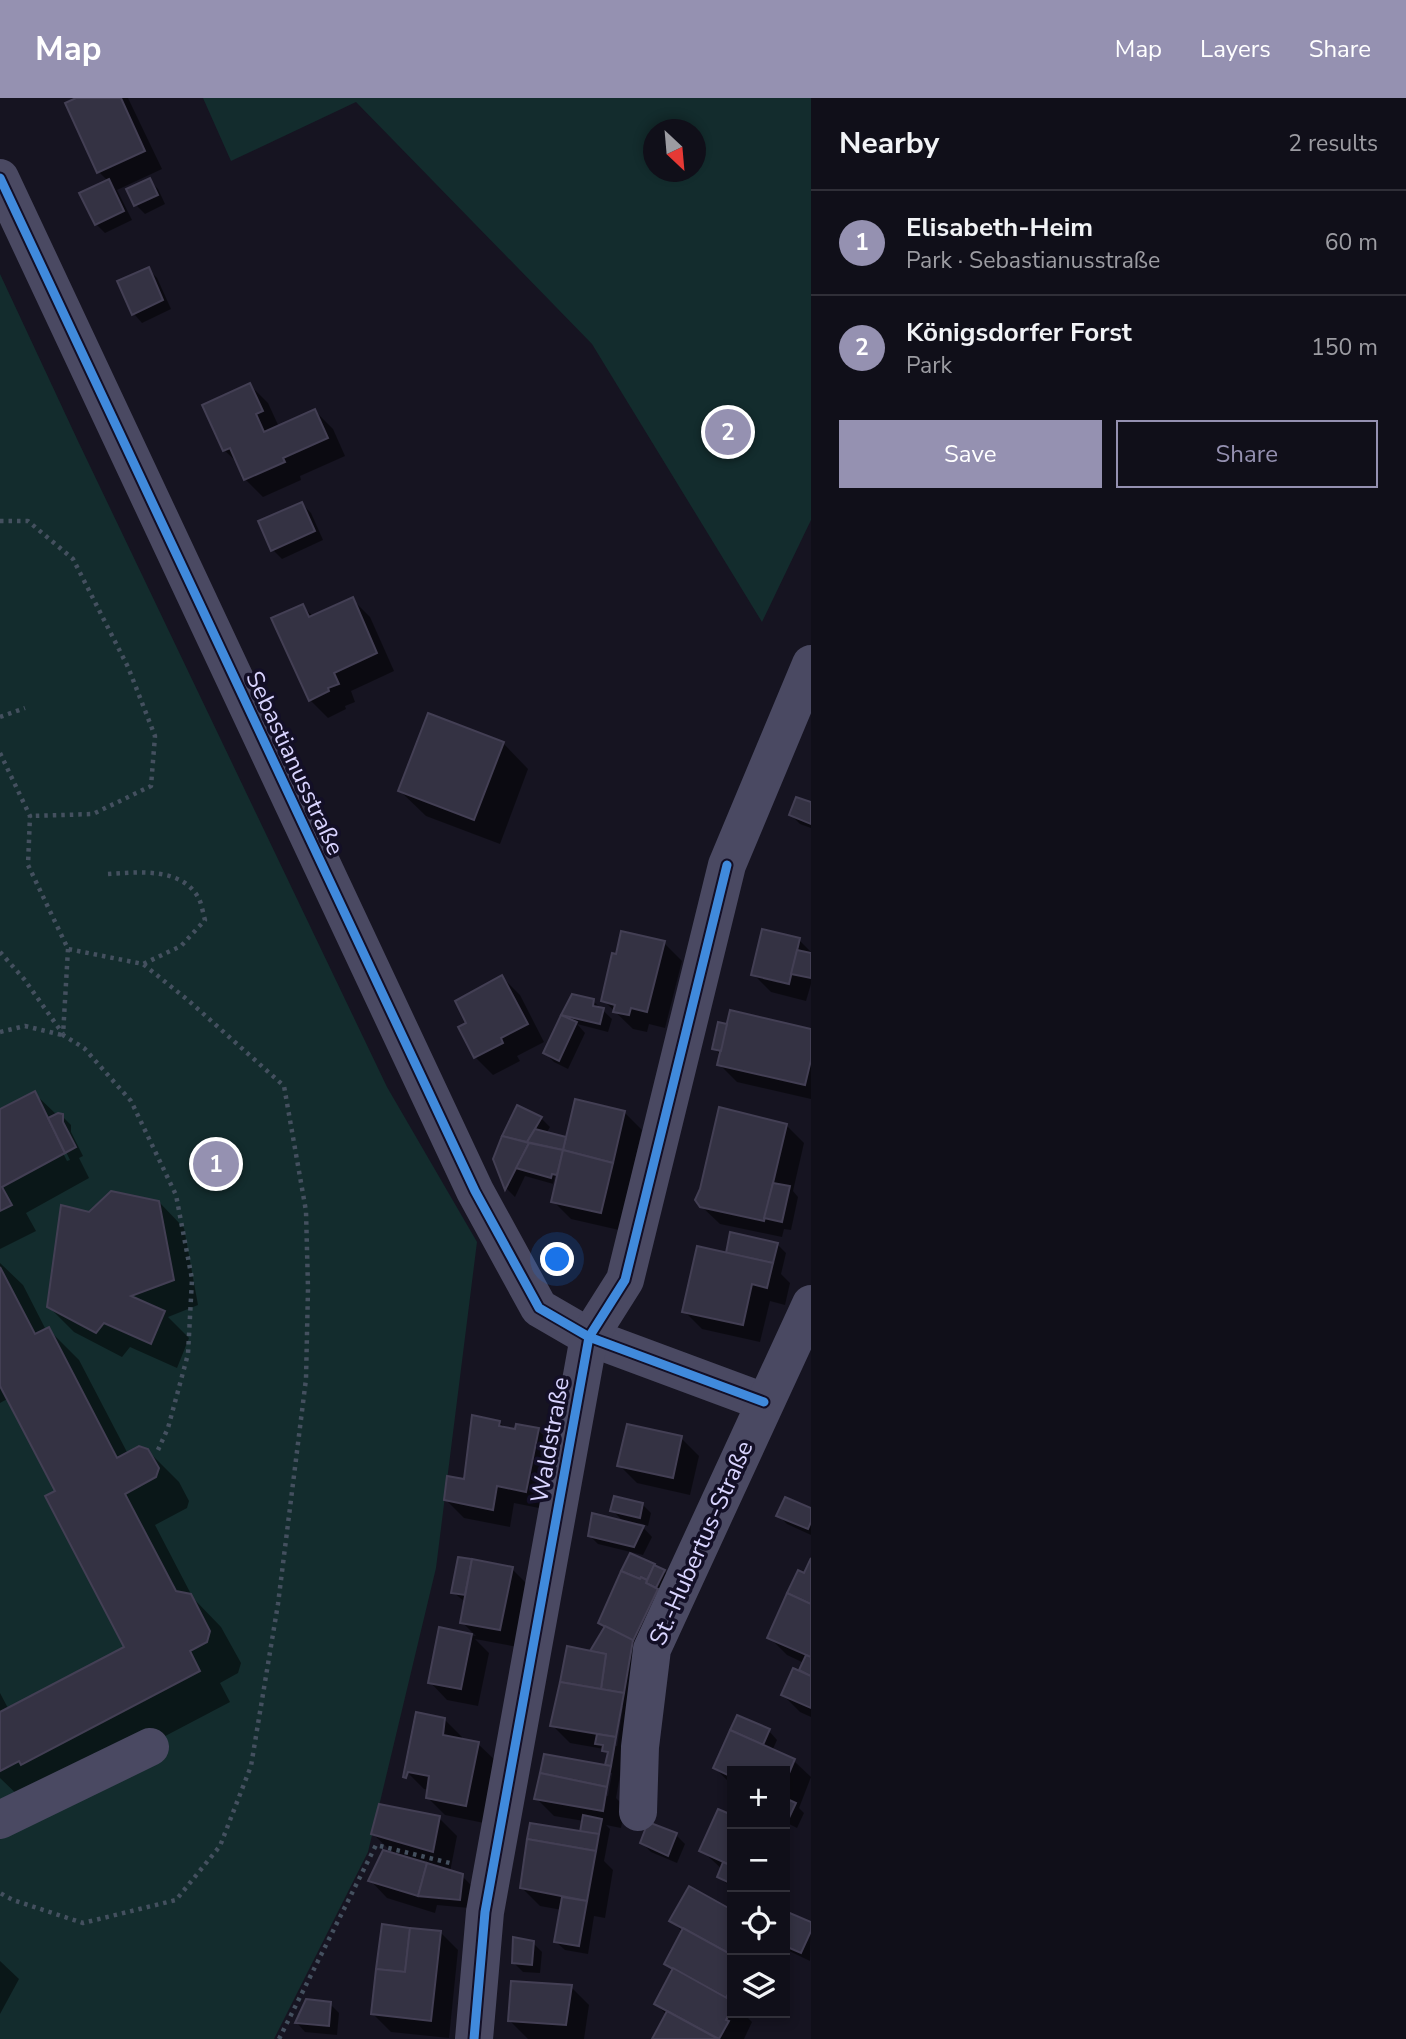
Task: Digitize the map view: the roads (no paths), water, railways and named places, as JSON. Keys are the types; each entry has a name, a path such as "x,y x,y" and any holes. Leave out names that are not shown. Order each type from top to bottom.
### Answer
{"street":[{"name":"Sebastianusstraße","path":"0,178 475,1191 539,1308 589,1337"},
{"name":"Waldstraße","path":"474,2039 485,1912 589,1337 625,1280 727,865 811,664"},
{"name":"St.-Hubertus-Straße","path":"638,1812 640,1747 652,1649 811,1304"},
{"path":"589,1337 764,1402"},
{"path":"0,1820 150,1746"}],"place":[{"name":"Königsdorfer Forst","path":"728,432"},
{"name":"Elisabeth-Heim","path":"216,1164"}]}
